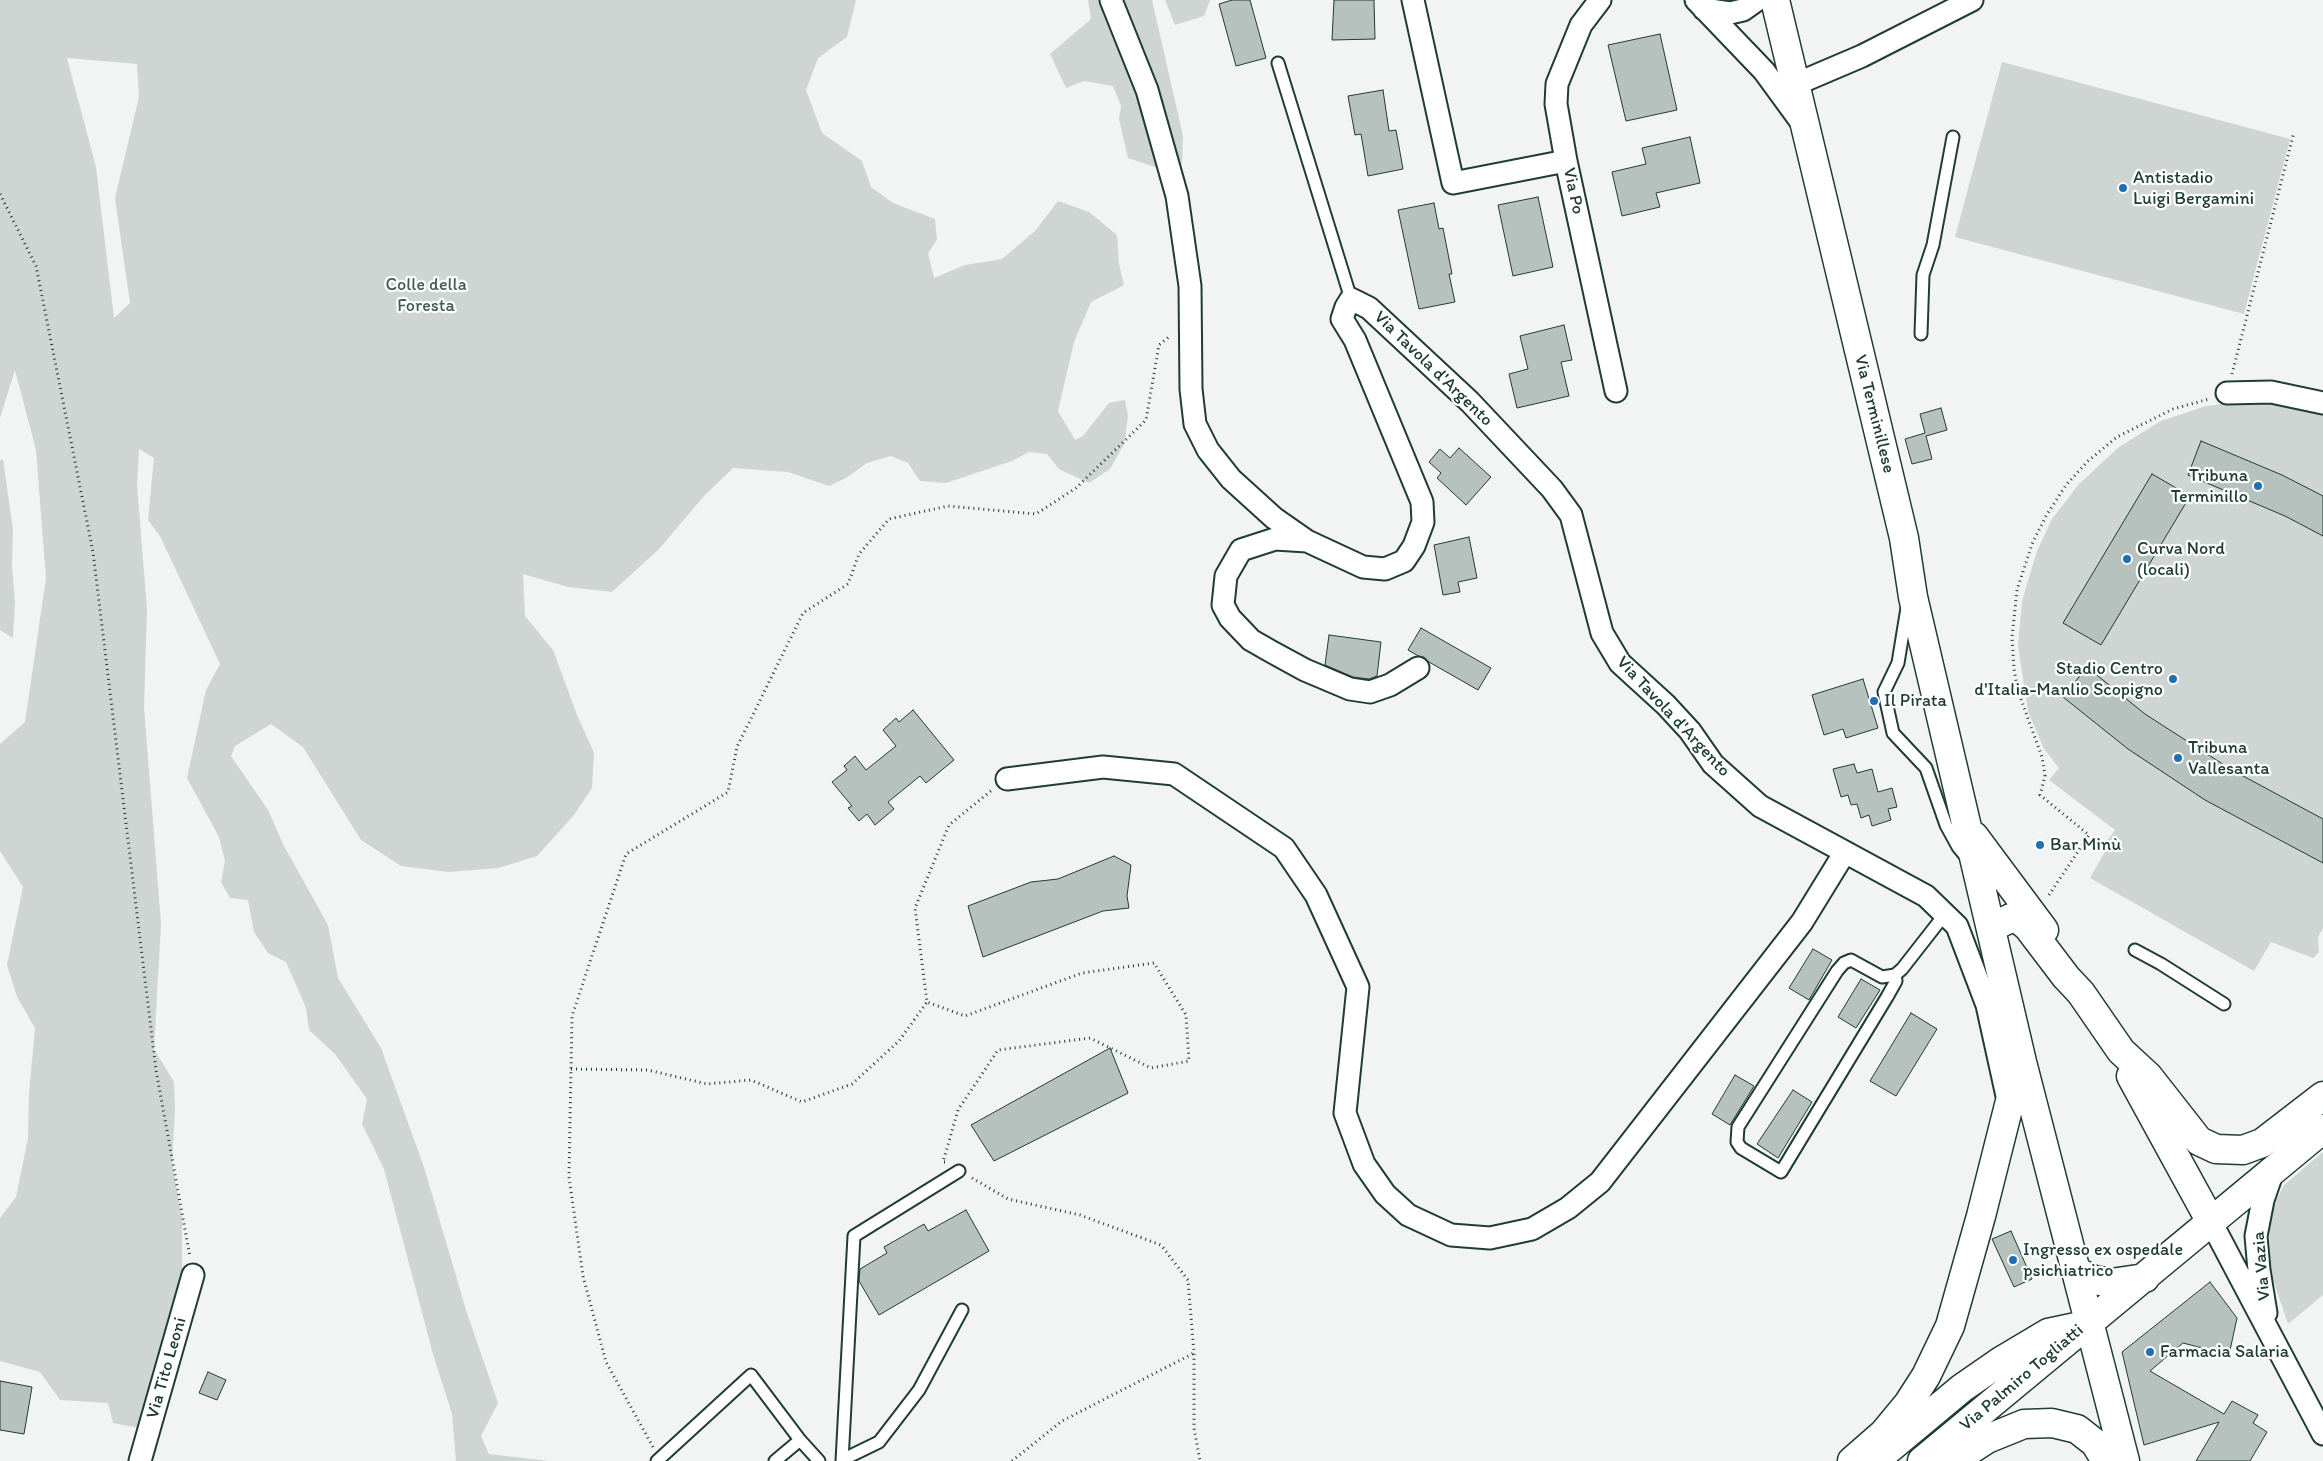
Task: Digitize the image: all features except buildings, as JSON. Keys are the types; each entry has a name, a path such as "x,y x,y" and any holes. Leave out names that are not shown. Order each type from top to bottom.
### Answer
{"street":[{"name":"Via Tavola d'Argento","path":"1111,0 1147,90 1177,196 1190,286 1191,389 1196,424 1208,450 1231,479 1274,518 1308,541 1363,567 1385,570 1404,562 1414,546 1423,522 1422,502 1355,340 1342,320 1351,299 1369,308 1470,402 1552,489 1571,515 1602,633 1620,663 1666,705 1690,731 1713,764 1760,806 1926,896 1957,926 1987,1005 2009,1105"},
{"path":"1413,0 1453,183 1566,162"},
{"name":"Via Po","path":"1600,0 1581,25 1557,84 1556,104 1566,162 1616,391"},
{"path":"1700,4 1730,14 1743,10 1757,0"},
{"name":"Via Terminillese","path":"1774,0 1904,538 1913,597 1976,857 2022,1062 2090,1324"},
{"path":"1794,85 1862,56 1972,0"},
{"path":"1700,4 1764,71 1804,126"},
{"path":"2227,393 2271,392 2323,403"},
{"path":"1308,541 1275,539 1241,550 1226,576 1223,605 1230,618 1251,640 1305,670 1350,689 1370,692 1390,685 1418,668"},
{"path":"1007,779 1103,767 1174,774 1284,848 1316,895 1358,987 1345,1113 1364,1164 1385,1194 1408,1215 1451,1235 1470,1237 1490,1238 1532,1230 1568,1208 1600,1182 1802,922 1845,852"},
{"path":"1969,830 2075,972 2082,992"},
{"path":"1992,927 2006,918 2017,918 2023,922 2066,977 2082,992 2121,1051 2131,1078 2211,1222"},
{"path":"2121,1051 2148,1076 2199,1141 2216,1149 2243,1150 2262,1143 2323,1096"},
{"path":"1852,1461 1884,1433 1908,1404 1926,1376 1950,1326 2022,1062"},
{"path":"2125,1461 2090,1324 2323,1129"},
{"name":"Via Vazia","path":"2270,1333 2259,1270 2256,1236 2263,1200 2273,1171"},
{"name":"Via Vazia","path":"2211,1222 2323,1434"},
{"path":"2076,1271 2094,1280 2111,1283 2145,1278"},
{"name":"Via Tito Leoni","path":"140,1461 193,1275"},
{"name":"Via Palmiro Togliatti","path":"1874,1461 1962,1388 2001,1361 2048,1333 2090,1324"},
{"name":"Via Palmiro Togliatti","path":"1922,1461 2090,1324"},
{"path":"1953,1461 1987,1439 2024,1424 2052,1423 2077,1429 2095,1443 2106,1461"}],"lane":[{"path":"1278,62 1351,299"},
{"path":"1921,334 1923,275 1933,245 1953,137"},
{"path":"1913,597 1907,609 1898,663 1884,692 1893,733 1926,768 1946,826 1965,858 1976,857"},
{"path":"1894,975 1896,981 1888,997 1781,1172 1741,1148 1737,1142 1738,1127 1837,971 1844,963 1851,960 1882,976 1894,975 1902,969 1945,914"},
{"path":"2135,950 2161,964 2224,1004"},
{"path":"959,1171 854,1236 842,1460 879,1442 918,1390 962,1310"},
{"path":"658,1460 751,1375 800,1440 819,1461"},
{"path":"775,1461 800,1440"}],"path":[{"path":"2049,895 2089,834 2040,795 2044,776 2042,757 2018,691 2014,669 2012,637 2017,590 2032,544 2066,486 2088,461 2118,437 2173,409 2227,393 2294,132"},
{"path":"0,194 36,266 93,552 156,1070 193,1275"},
{"path":"658,1460 606,1362 583,1276 569,1177 572,1016 626,854 728,792 737,747 803,613 848,584 859,554 889,519 948,506 1036,514 1076,488 1146,420 1159,344 1190,320"},
{"path":"571,1069 648,1070 707,1084 751,1080 802,1102 852,1084 899,1041 927,1002 915,908 948,824 1007,779"},
{"path":"927,1002 965,1016 1082,974 1154,963 1186,1015 1189,1061 1151,1068 1090,1038 998,1050 958,1110 943,1162 1008,1199 1080,1215 1161,1245 1188,1280 1194,1353 1194,1428 1200,1461"},
{"path":"1012,1461 1062,1420 1194,1353"}],"green space":[{"name":"Colle della Foresta","path":"0,0 856,0 847,37 818,58 806,90 822,133 862,161 871,187 893,203 935,219 937,240 928,253 934,278 965,265 1002,259 1035,231 1058,201 1089,212 1117,235 1119,264 1124,285 1091,302 1074,342 1058,411 1075,440 1083,436 1109,403 1125,400 1128,416 1124,444 1110,469 1089,483 1059,469 1047,454 1029,452 1012,461 946,483 920,481 908,463 891,456 867,463 846,478 829,486 788,472 733,468 704,496 659,549 612,592 568,587 523,574 525,616 553,650 577,715 594,753 592,788 574,815 537,856 498,868 449,872 401,866 361,840 303,747 271,724 235,746 231,756 268,810 284,846 328,925 338,978 381,1048 424,1167 466,1310 498,1403 481,1436 489,1454 549,1461 456,1461 452,1414 433,1354 384,1169 362,1124 367,1099 335,1054 309,1030 306,1008 286,962 268,953 254,932 248,900 230,898 221,882 225,861 219,837 187,778 206,690 220,664 160,536 148,520 154,458 139,449 137,485 147,609 144,707 161,924 154,1049 174,1082 175,1111 172,1163 182,1218 182,1275 139,1428 113,1423 108,1403 60,1400 40,1372 0,1361 0,1218 16,1197 28,1138 29,1093 35,1028 17,997 7,965 23,887 0,851 0,744 25,722 46,578 36,450 15,370 0,418","holes":["67,58 137,64 139,97 115,198 130,303 114,318 96,167"]},
{"path":"1088,0 1152,0 1183,136 1182,164 1164,170 1128,158 1119,119 1121,106 1113,86 1084,81 1066,88 1050,54 1091,19"},
{"path":"1165,0 1210,0 1204,16 1175,25"},
{"name":"Antistadio Luigi Bergamini","path":"2002,62 2290,139 2244,314 1955,237"},
{"name":"Stadio Centro d'Italia-Manlio Scopigno","path":"2262,399 2323,412 2323,928 2318,937 2319,952 2313,958 2271,942 2254,971 2090,878 2106,850 2102,847 2115,830 2049,780 2059,768 2044,749 2028,711 2018,646 2022,601 2037,551 2052,519 2079,484 2119,447 2161,421 2206,406"},
{"path":"3,459 13,530 12,566 15,602 13,638 0,630 0,461"},
{"path":"2323,1152 2323,1295 2288,1324 2270,1270 2269,1225 2276,1201 2284,1185"}],"place":[{"name":"Antistadio Luigi Bergamini","path":"2123,188"},
{"name":"Tribuna Terminillo","path":"2258,486"},
{"name":"Curva Nord (locali)","path":"2127,559"},
{"name":"Stadio Centro d'Italia-Manlio Scopigno","path":"2173,679"},
{"name":"Il Pirata","path":"1874,701"},
{"name":"Tribuna Vallesanta","path":"2178,758"},
{"name":"Bar Minù","path":"2040,845"},
{"name":"Ingresso ex ospedale psichiatrico","path":"2013,1260"},
{"name":"Farmacia Salaria","path":"2150,1352"}]}
